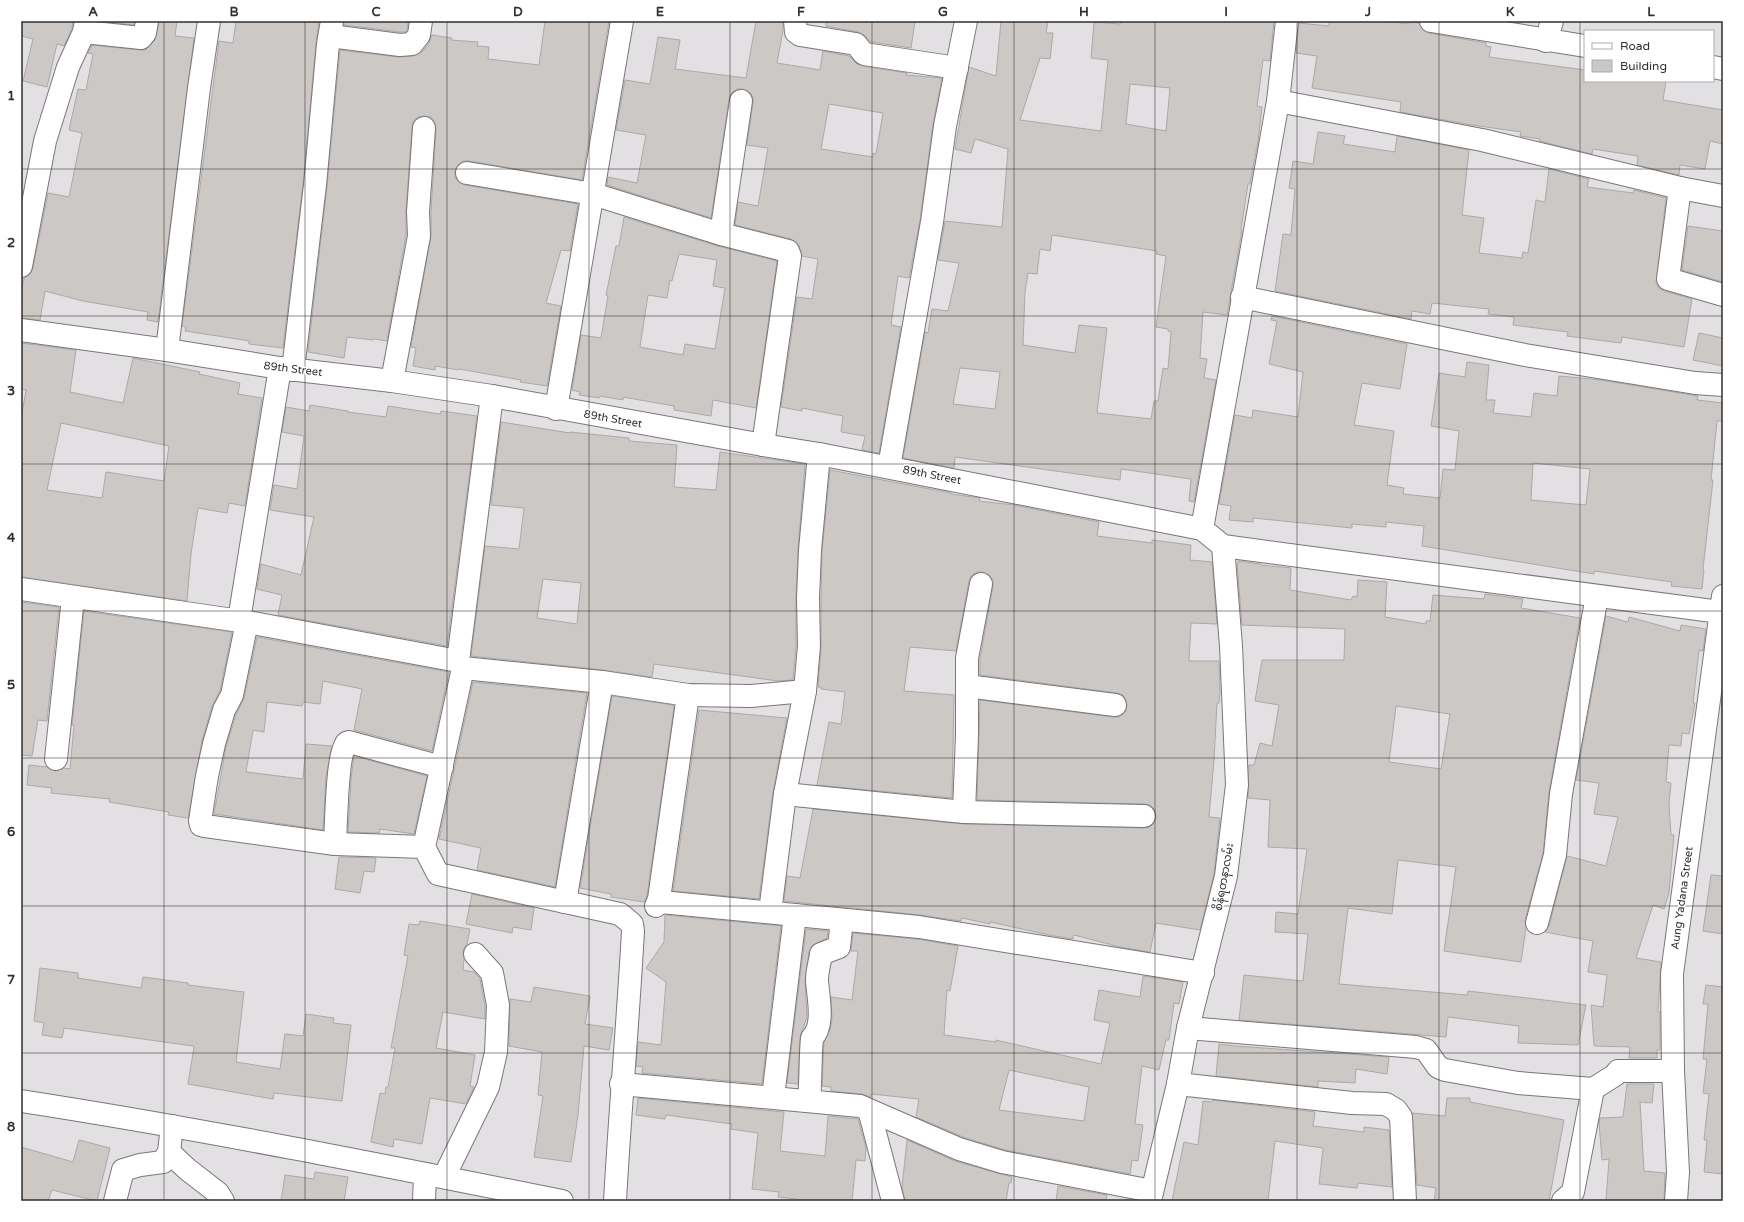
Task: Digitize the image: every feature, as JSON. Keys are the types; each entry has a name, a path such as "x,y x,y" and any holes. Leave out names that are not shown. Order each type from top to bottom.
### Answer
{"street":[{"path":"21,266 45,140 68,68 85,27 142,38 147,21"},
{"path":"167,350 199,88 209,21"},
{"path":"421,21 419,35 412,44 400,45 331,28 315,185 286,369 243,621 232,695 224,710 214,744 200,821 201,824 205,826 335,844 424,847"},
{"path":"556,409 622,21"},
{"path":"795,21 796,32 800,35 856,44 864,54 956,68"},
{"path":"889,467 932,222 945,126 966,21"},
{"path":"1287,21 1278,100 1202,529 1223,546 1597,596 1722,604"},
{"path":"1432,21 1549,31 1584,46"},
{"path":"1278,100 1482,140 1680,188 1723,196"},
{"path":"721,234 741,102"},
{"path":"392,381 419,236 418,212 424,128"},
{"path":"467,173 593,194 721,234 785,250 790,253 762,445"},
{"path":"1680,188 1668,279 1723,295"},
{"path":"1242,297 1525,355 1695,383 1723,385"},
{"name":"89th Street","path":"21,330 167,350 286,369 392,381 492,396 556,409 889,467 1202,529"},
{"path":"492,396 460,664 442,767 424,847 438,874 620,914 632,924 633,931 628,1019 621,1084 615,1201"},
{"path":"770,912 785,794 805,691 808,646 810,550 819,454"},
{"name":"စိန်ရတနာလမ်း","path":"1151,1196 1178,1084 1188,1028 1203,973 1226,876 1237,785 1231,646 1223,546"},
{"path":"964,812 967,736 967,658 981,584"},
{"path":"21,589 73,598 243,621 460,664 602,682 688,695 751,696 805,691"},
{"path":"1537,923 1554,855 1561,794 1597,596"},
{"path":"56,759 73,598"},
{"name":"Aung Yadana Street","path":"1676,1201 1678,1172 1673,1071 1672,974 1722,604"},
{"path":"565,902 602,682"},
{"path":"967,686 1115,704"},
{"path":"656,906 659,899 688,695"},
{"path":"335,844 339,772 346,743 349,742 442,767"},
{"path":"785,794 964,812 1144,816"},
{"path":"625,917 656,906 661,902 770,912 919,927 1203,973"},
{"path":"773,1097 795,915"},
{"path":"809,1101 812,1038 816,1034 819,1017 817,978 821,954 839,947 842,920"},
{"path":"424,1201 435,1175 488,1087 496,1052 498,1005 492,973 475,954"},
{"path":"1188,1028 1416,1047 1426,1050 1438,1067 1445,1070 1518,1083 1593,1089 1618,1071 1673,1071"},
{"path":"621,1084 860,1106 960,1150 995,1160 1151,1196"},
{"path":"1178,1084 1352,1103 1386,1104 1396,1110 1401,1117 1406,1201"},
{"path":"1563,1201 1572,1192 1593,1089"},
{"path":"21,1101 172,1126 435,1175 536,1198 562,1201"},
{"path":"869,1110 893,1201"},
{"path":"115,1201 123,1170 140,1165 163,1162 169,1152 172,1126"},
{"path":"169,1152 187,1169 218,1193 223,1201"}],"building":[{"path":"21,21 73,21 72,28 64,46 57,44 47,87 23,81 33,39 21,36"},
{"path":"99,21 134,21 134,25"},
{"path":"159,21 177,21 175,36 194,38 158,322 147,320 148,312 83,301 45,291 40,320 21,318 21,293 24,278 30,274 33,268 48,193 69,197 82,133 69,130 78,89 86,90 93,54 88,53 92,45 145,50 155,40"},
{"path":"236,21 319,21 303,184 283,348 249,344 249,341 185,331 186,327 182,326 219,41 233,43"},
{"path":"344,21 408,21 406,32 400,32 344,25"},
{"path":"545,21 609,21 582,180 469,161 463,161 458,165 455,171 455,178 465,185 578,204 570,251 561,250 546,303 561,306 547,386 459,369 435,366 435,370 413,366 416,348 411,347 431,236 436,129 435,122 431,117 425,116 418,117 413,121 406,211 406,235 387,341 347,337 344,358 308,352 327,186 340,50 398,57 413,56 422,52 429,43 432,35 452,38 451,40 478,42 477,46 489,47 488,59 539,65"},
{"path":"756,21 783,21 783,30 777,63 820,70 823,51 849,56 862,66 907,73 906,75 942,78 933,124 920,220 909,278 898,276 891,325 901,327 879,453 862,450 865,436 841,432 843,416 802,408 802,411 781,407 797,297 812,299 818,259 802,256 799,246 791,239 735,225 738,202 758,206 768,148 747,145 753,103 753,97 749,92 743,89 737,89 732,93 729,99 711,218 607,185 608,177 637,183 646,135 616,130 625,80 650,84 658,37 680,40 675,69 746,78","holes":["829,104 883,113 876,154 873,153 873,157 821,149"]},
{"path":"826,21 915,21 911,48 871,42 866,36 858,32 826,26"},
{"path":"1001,21 1048,21 1046,33 1053,33 1050,59 1040,58 1020,120 1101,131 1108,60 1091,58 1094,22 1120,24 1121,21 1274,21 1270,61 1263,60 1257,106 1262,107 1258,141 1250,184 1248,184 1242,230 1227,315 1203,312 1200,358 1207,359 1204,378 1216,380 1194,502 1189,501 1191,479 1121,469 1120,480 955,457 954,468 903,458 925,332 928,333 932,309 948,311 959,263 938,260 945,221 1002,227 1008,149 975,139 971,153 955,149 969,67 996,76","holes":["1130,84 1170,88 1166,131 1126,124","1052,235 1157,251 1156,254 1166,256 1156,327 1168,329 1168,331 1171,332 1168,369 1163,368 1158,401 1154,401 1151,419 1097,413 1107,328 1079,325 1075,353 1023,345 1025,292 1028,273 1037,274 1040,249 1050,251","960,368 1000,372 995,409 953,404"]},
{"path":"1329,21 1385,21 1409,24 1410,22 1419,23 1423,30 1429,33 1486,43 1486,46 1491,47 1489,57 1584,70 1584,82 1666,82 1663,100 1723,110 1723,144 1710,141 1705,169 1680,165 1679,175 1637,165 1638,156 1593,149 1592,154 1539,141 1540,139 1520,136 1521,132 1400,112 1401,102 1312,88 1317,56 1296,53 1299,23 1329,26"},
{"path":"1318,132 1345,136 1343,144 1395,152 1397,136 1469,150 1462,215 1484,218 1479,253 1522,258 1523,252 1528,253 1536,200 1545,202 1549,169 1589,179 1587,187 1633,193 1634,190 1666,198 1656,283 1659,288 1664,291 1692,299 1684,347 1622,337 1621,343 1567,336 1568,332 1513,325 1514,317 1488,314 1489,309 1432,303 1430,314 1412,311 1411,319 1275,291 1283,234 1291,235 1295,189 1289,188 1293,161 1313,164"},
{"path":"624,217 718,246 777,261 756,408 713,400 711,416 674,410 674,406 623,397 623,400 600,396 599,398 579,395 580,392 572,390 581,335 601,338 608,296 606,295 616,246 619,246","holes":["679,254 717,260 713,286 725,288 715,349 685,344 683,355 640,347 648,295 667,298 670,280 672,281"]},
{"path":"1688,226 1723,231 1723,282 1682,270"},
{"path":"1272,316 1407,344 1400,389 1362,383 1354,425 1394,431 1387,485 1404,488 1403,494 1440,498 1443,469 1455,470 1459,431 1431,426 1439,373 1465,377 1467,362 1489,365 1486,400 1495,400 1493,413 1531,417 1534,393 1557,396 1559,376 1601,380 1698,396 1697,400 1723,403 1723,421 1717,421 1711,480 1713,480 1702,589 1671,586 1672,582 1594,571 1594,574 1422,546 1424,526 1386,522 1386,527 1352,524 1352,528 1253,518 1253,522 1229,520 1231,506 1219,504 1235,415 1252,418 1253,410 1298,417 1303,372 1269,364 1277,321 1271,320","holes":["1533,463 1590,469 1586,505 1531,500"]},
{"path":"1699,333 1723,338 1723,366 1693,360"},
{"path":"21,343 76,350 70,392 123,403 133,358 200,372 199,374 240,383 238,394 262,398 245,506 229,503 227,513 198,508 191,554 187,601 21,577 21,419 26,390 21,389","holes":["61,423 169,446 164,481 106,472 102,498 47,490"]},
{"path":"310,405 386,417 388,406 440,414 441,411 477,416 447,646 278,615 282,595 257,589 261,564 301,575 314,517 270,510 274,485 297,489 304,436 282,432 286,407 309,411"},
{"path":"501,422 570,433 629,438 629,441 677,445 674,487 716,490 720,452 805,464 798,549 796,646 793,680 778,681 654,664 652,677 603,670 471,656 485,546 519,549 524,508 491,505","holes":["543,579 581,583 577,624 537,618"]},
{"path":"830,470 951,494 980,498 979,501 1014,505 1099,522 1097,536 1152,543 1152,540 1191,545 1190,560 1212,562 1217,624 1191,623 1189,661 1219,661 1220,692 1219,703 1217,703 1209,817 1220,818 1214,874 1200,930 1156,923 1150,952 1120,947 1074,935 1073,939 990,922 990,924 962,918 961,921 920,915 784,901 787,876 800,878 813,809 964,824 1144,828 1150,827 1154,823 1156,817 1155,810 1150,805 1144,804 977,800 980,700 1113,717 1119,717 1125,713 1127,706 1123,695 1117,693 980,675 980,659 993,586 993,580 989,575 983,572 977,572 971,576 969,581 956,651 910,647 904,691 954,695 952,798 817,785 829,722 841,724 845,692 821,689 821,687 818,687 821,647 822,551"},
{"path":"1238,561 1291,568 1290,590 1351,600 1353,596 1357,597 1358,580 1387,582 1385,617 1426,624 1426,621 1430,621 1433,595 1484,599 1485,594 1523,599 1521,608 1580,618 1549,792 1543,853 1525,920 1526,928 1521,962 1444,951 1456,867 1398,860 1392,914 1348,908 1339,984 1467,995 1468,991 1586,1005 1578,1045 1518,1043 1519,1026 1448,1017 1446,1037 1239,1020 1244,975 1303,981 1308,934 1275,932 1276,912 1298,914 1307,849 1268,847 1270,800 1248,798 1249,765 1254,765 1260,743 1272,746 1279,705 1255,701 1262,660 1344,660 1345,629 1242,625","holes":["1396,706 1450,714 1441,769 1389,762"]},
{"path":"21,602 59,607 47,721 38,720 32,756 21,755"},
{"path":"84,611 232,632 220,691 212,706 202,741 188,818 168,815 169,812 109,802 110,799 51,793 52,788 27,785 29,765 47,767 55,771 64,768 70,769 74,725 72,725"},
{"path":"1606,616 1628,622 1629,617 1680,631 1681,625 1706,629 1703,651 1699,650 1693,703 1695,703 1689,734 1682,733 1681,746 1669,745 1666,782 1671,783 1669,805 1671,835 1674,835 1669,893 1664,909 1653,905 1636,958 1661,962 1658,1012 1660,1012 1660,1050 1657,1050 1657,1058 1629,1058 1630,1047 1594,1046 1591,1005 1603,1007 1607,975 1588,972 1593,941 1545,932 1549,926 1567,856 1606,866 1618,817 1594,814 1599,783 1576,780"},
{"path":"257,637 449,672 432,751 354,730 362,689 323,681 320,704 303,702 302,706 267,702 264,732 253,730 246,772 303,779 306,744 332,746 326,777 323,830 214,814 226,747 236,715 244,698"},
{"path":"473,682 587,693 555,887 477,870 481,848 439,839"},
{"path":"612,696 673,705 674,707 647,896 644,902 611,897 611,894 580,888"},
{"path":"699,710 787,718 773,792 759,899 673,891"},
{"path":"354,756 427,776 414,834 380,829 379,833 348,832"},
{"path":"339,857 376,858 374,872 364,871 360,893 335,889"},
{"path":"1711,875 1723,876 1723,934 1703,931"},
{"path":"472,894 534,908 531,930 513,927 512,933 466,924"},
{"path":"665,915 781,926 762,1084 642,1073 643,1067 636,1066 638,1042 661,1045 666,982 646,968 664,942"},
{"path":"420,921 470,929 467,944 463,950 463,970 474,972 480,979 485,1006 485,1019 443,1012 436,1048 475,1055 470,1086 474,1087 466,1104 430,1098 422,1144 394,1139 393,1147 371,1142 380,1093 385,1094 386,1087 388,1087 395,1048 391,1048 408,956 404,955 409,924 419,925"},
{"path":"806,929 828,931 827,938 812,946 809,952 805,980 807,1017 800,1037 798,1084 787,1083"},
{"path":"853,933 917,939 958,946 950,991 947,990 944,1035 996,1042 996,1040 1101,1064 1110,1023 1094,1020 1099,990 1140,997 1143,976 1183,982 1179,1004 1174,1003 1169,1040 1166,1040 1159,1070 1142,1066 1135,1124 1143,1125 1138,1161 1132,1160 1130,1174 1005,1150 963,1137 916,1117 919,1099 871,1094 871,1097 861,1094 831,1091 831,1087 822,1086 824,1042 830,1030 832,1020 831,997 852,1000 858,951 851,951","holes":["1009,1070 1089,1087 1084,1121 999,1110"]},
{"path":"40,968 78,973 78,978 141,988 143,977 188,983 188,985 244,992 236,1062 280,1069 285,1034 303,1036 306,1014 334,1018 333,1023 351,1025 342,1101 274,1093 273,1099 188,1084 193,1046 64,1028 62,1038 42,1035 44,1023 34,1021"},
{"path":"1706,985 1723,987 1723,1174 1704,1172 1707,1140 1704,1140 1709,1094 1703,1093 1707,1059 1703,1059 1708,1004 1703,1004"},
{"path":"534,987 590,996 585,1024 613,1028 609,1050 584,1046 578,1115 571,1162 534,1157 543,1096 538,1095 542,1052 509,1046 510,999 531,1002"},
{"path":"1219,1044 1389,1057 1387,1074 1356,1069 1355,1083 1318,1081 1318,1087 1216,1076"},
{"path":"1627,1084 1654,1084 1652,1103 1640,1102 1644,1171 1665,1173 1664,1201 1606,1201 1609,1159 1602,1160 1599,1123 1600,1118 1623,1117"},
{"path":"638,1098 784,1112 780,1151 825,1156 828,1116 858,1119 866,1148 865,1161 856,1160 852,1201 796,1201 796,1199 778,1197 779,1192 752,1189 758,1133 731,1129 732,1124 666,1115 665,1119 636,1115"},
{"path":"1447,1098 1470,1098 1470,1102 1564,1120 1549,1201 1434,1201 1436,1188 1417,1185 1412,1113 1445,1116"},
{"path":"1213,1100 1315,1112 1313,1126 1364,1132 1364,1127 1389,1130 1392,1187 1358,1183 1357,1188 1319,1184 1323,1148 1275,1141 1268,1201 1172,1201 1184,1142 1198,1145 1203,1101 1212,1102"},
{"path":"79,1140 110,1148 97,1201 52,1190 48,1201 21,1201 21,1147 73,1162"},
{"path":"907,1140 955,1161 1012,1177 1011,1183 1009,1183 1006,1201 905,1201 902,1187"},
{"path":"315,1172 348,1177 344,1201 281,1201 285,1175 314,1179"},
{"path":"1058,1186 1107,1195 1106,1201 1056,1201"}]}
